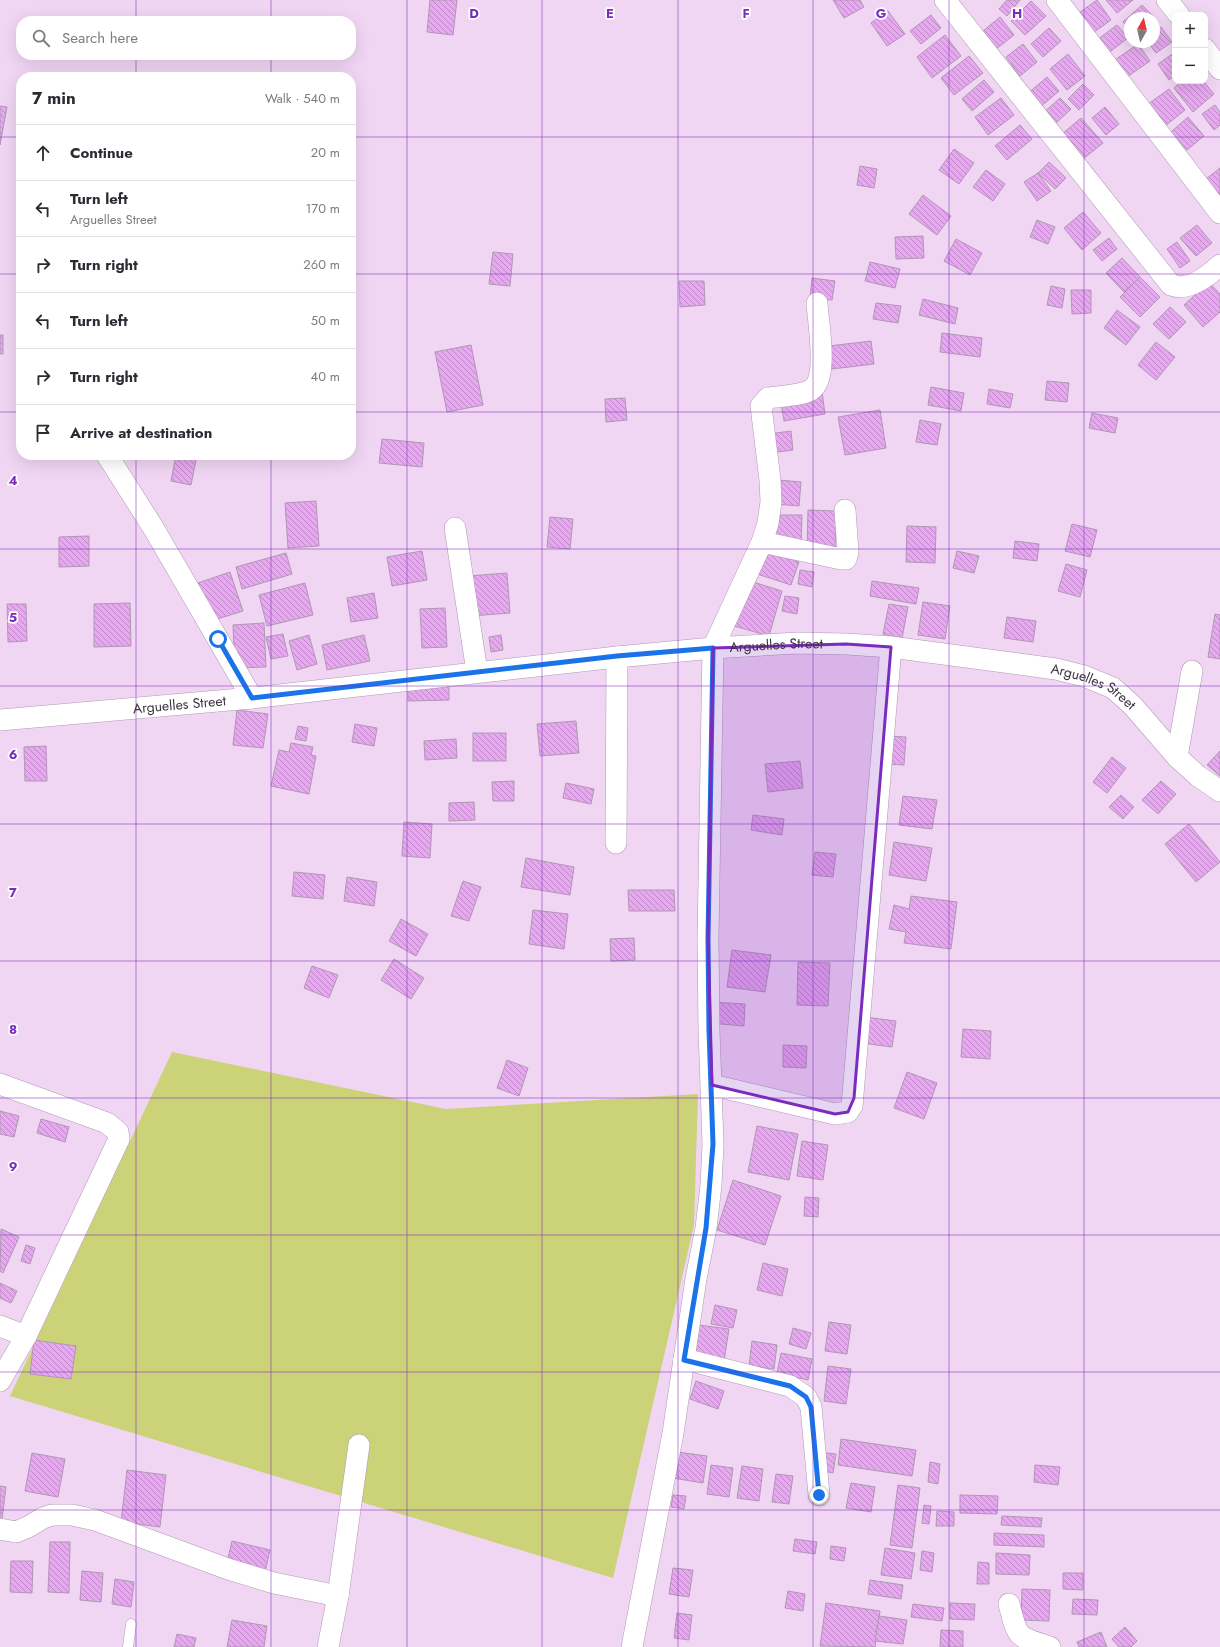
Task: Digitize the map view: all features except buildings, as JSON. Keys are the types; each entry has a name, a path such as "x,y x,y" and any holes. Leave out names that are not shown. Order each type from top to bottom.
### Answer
{"street":[{"path":"945,0 1172,285 1183,287 1189,286 1220,265"},
{"path":"1057,0 1220,213"},
{"path":"1167,0 1177,12"},
{"path":"1208,53 1220,69"},
{"path":"632,1647 673,1433 706,1228 711,1185 713,1144 709,1030 708,939 713,648 762,542 768,523 771,502 770,480 761,406 768,398 803,392 811,389 817,383 822,363 817,303"},
{"path":"110,460 154,529 252,698"},
{"path":"762,542 846,559 848,552 845,510"},
{"path":"455,528 477,672"},
{"name":"Arguelles Street","path":"0,720 252,698 617,656 713,648 797,644 892,647 1056,668 1084,676 1113,688 1133,706 1177,756 1198,776 1220,791"},
{"path":"712,1085 835,1114 848,1112 852,1106 892,647"},
{"path":"616,843 617,656"},
{"path":"1177,756 1192,671"},
{"path":"0,1084 107,1123 118,1132 119,1139 26,1336 0,1381"},
{"path":"0,1326 26,1336"},
{"path":"684,1360 790,1386 806,1397 811,1407 819,1495"},
{"path":"328,1647 338,1596 359,1444"},
{"path":"0,1529 16,1532 52,1515 72,1515 95,1520 228,1570 274,1583 338,1596"},
{"path":"1009,1604 1016,1632 1021,1637 1050,1647"}],"lane":[{"path":"128,1647 131,1624"}],"highlighted area":[{"path":"846,644 891,647 854,1098 848,1112 835,1114 712,1085 708,939 713,648"}],"green space":[{"path":"172,1052 446,1109 698,1094 694,1225 613,1578 10,1396"}],"route":[{"path":"218,639 252,698 617,656 713,648 708,939 709,1030 713,1144 711,1185 706,1228 696,1279 684,1360 790,1386 798,1390 806,1397 811,1407 819,1495"}]}
